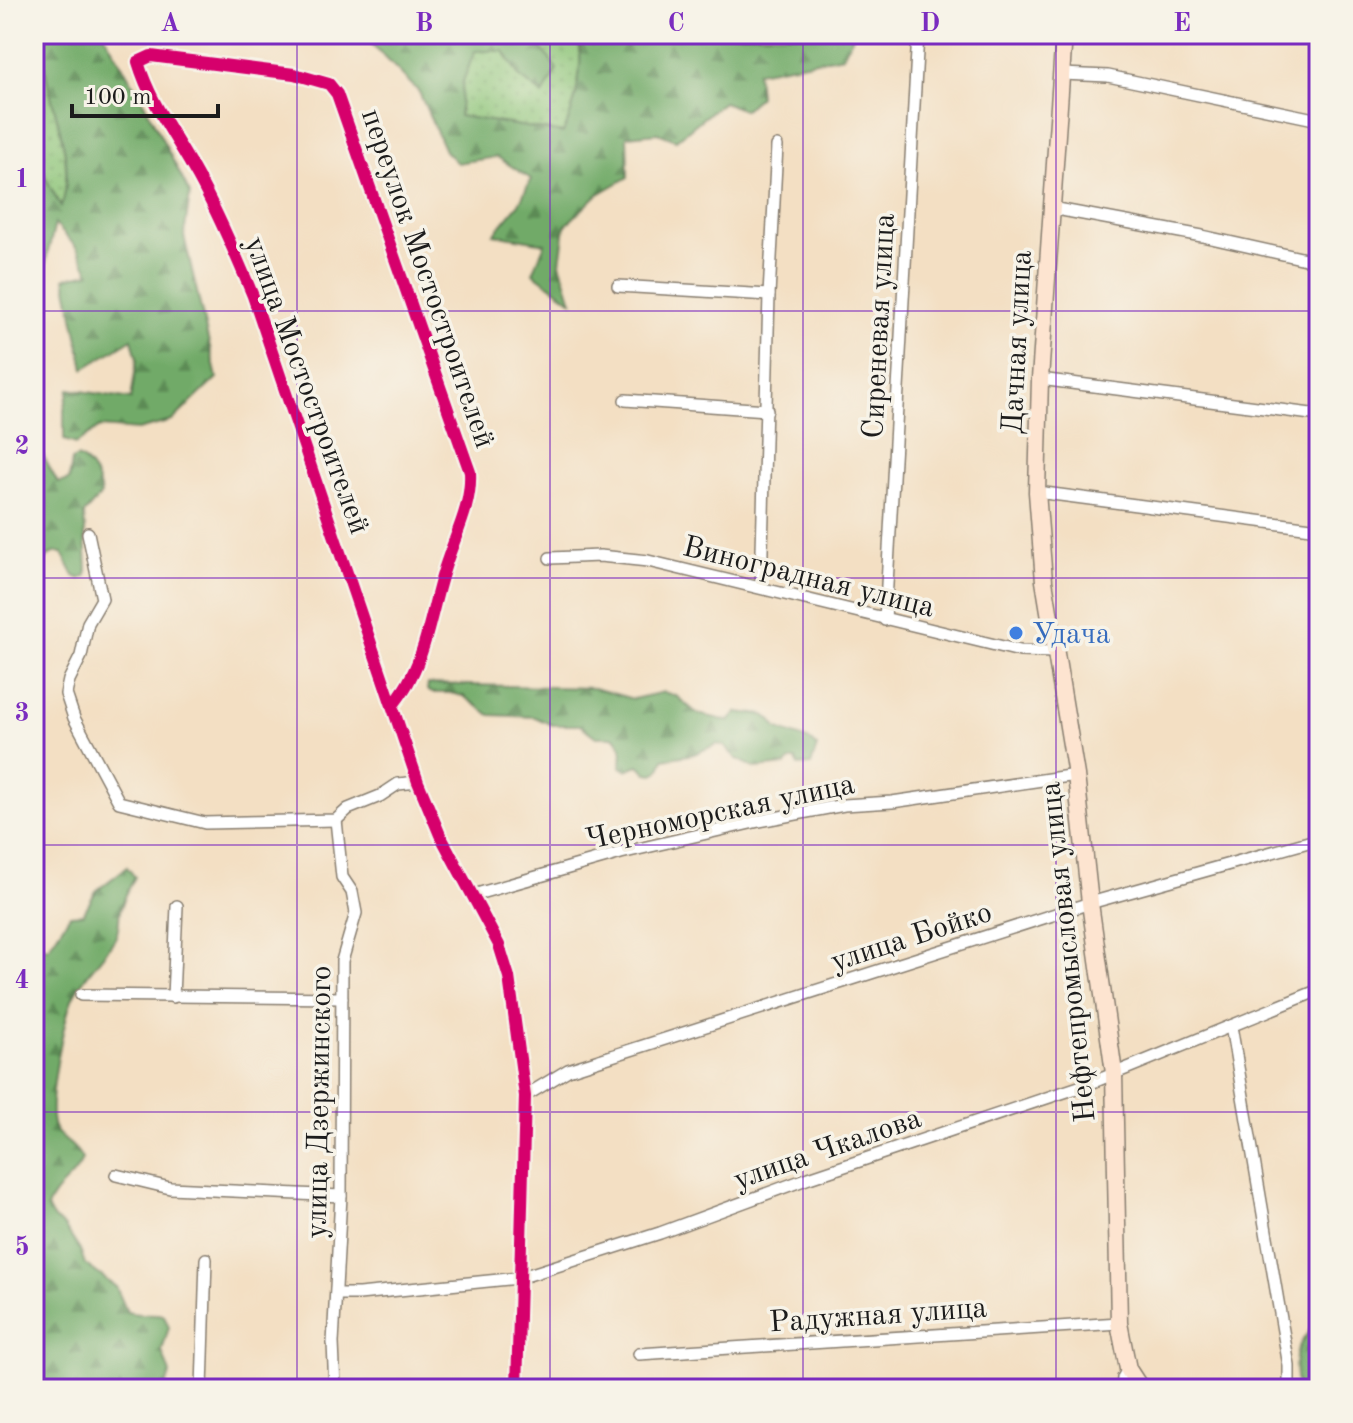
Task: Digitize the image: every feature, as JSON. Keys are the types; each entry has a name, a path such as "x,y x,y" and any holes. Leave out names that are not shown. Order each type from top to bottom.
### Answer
{"main road":[{"name":"Дачная улица","path":"1055,652 1044,581 1037,492 1040,379 1064,34"},
{"name":"Нефтепромысловая улица","path":"1055,652 1076,775 1114,1073 1119,1323 1128,1369"},
{"path":"1128,1369 1141,1389"}],"street":[{"name":"Сиреневая улица","path":"885,620 918,34"},
{"name":"улица Мостостроителей","path":"151,56 138,62 144,82 162,120 204,188 253,296 393,705"},
{"name":"переулок Мостостроителей","path":"151,56 221,63 306,77 329,84 342,107 470,472 471,489 466,510 445,567 418,661 410,680 393,705"},
{"path":"1062,74 1108,76 1319,120"},
{"path":"761,587 769,295 777,146"},
{"path":"1051,208 1319,262"},
{"path":"618,286 769,295"},
{"path":"1040,379 1319,415"},
{"path":"625,400 767,410"},
{"path":"1037,492 1319,529"},
{"path":"88,533 102,599 88,623 81,656 66,694 74,718 119,802 205,823 336,820 348,809 380,796 398,784 418,782"},
{"name":"Виноградная улица","path":"550,558 600,556 648,561 1020,651 1055,652"},
{"path":"393,705 418,782 440,835 499,945 509,977 525,1096 517,1389"},
{"name":"Черноморская улица","path":"473,895 621,853 759,821 844,805 892,802 1076,775"},
{"name":"улица Дзержинского","path":"335,1389 333,1343 341,1196 342,961 356,913 352,892 342,877 336,820"},
{"name":"улица Бойко","path":"525,1096 568,1070 1090,903 1319,839"},
{"path":"173,997 177,906"},
{"name":"улица Чкалова","path":"337,1294 519,1278 660,1233 1114,1073 1319,990"},
{"path":"81,995 342,998"},
{"path":"1231,1026 1289,1366 1289,1389"},
{"path":"116,1175 170,1188 341,1196"},
{"path":"202,1389 206,1259"},
{"name":"Радужная улица","path":"639,1354 1119,1323"},
{"name":"Нефтепромысловая улица","path":"1122,1389 1128,1369"}],"green space":[{"path":"34,34 40,34 63,142 66,173 62,208 45,177 34,138"},
{"path":"40,34 104,34 144,103 190,194 184,236 217,378 172,421 138,430 100,427 76,444 64,440 64,410 69,389 131,399 137,359 132,339 84,369 65,278 90,273 77,248 55,224 34,340 37,262 34,249 34,138 45,177 61,207 67,175"},
{"path":"362,34 555,34 540,46 557,69 543,95 519,76 504,51 475,51 463,81 459,116 563,133 578,84 580,57 577,34 854,34 843,56 757,72 759,97 744,110 723,102 676,140 658,133 627,136 628,177 597,195 565,226 560,263 572,301 533,273 545,243 494,234 519,204 531,179 497,157 457,163 445,151 419,92"},
{"path":"555,34 577,34 579,45 578,84 564,133 459,116 463,81 474,51 504,51 519,76 539,46"},
{"path":"34,448 41,452 58,483 69,480 72,460 77,457 90,467 98,483 101,495 84,514 87,570 86,576 80,579 74,576 62,553 56,552 34,574"},
{"path":"428,684 594,688 633,699 664,692 676,696 698,714 729,721 738,712 764,715 778,729 813,742 817,747 811,765 799,766 796,760 790,760 786,765 755,768 717,744 694,754 664,759 659,771 654,774 647,773 639,765 626,770 621,767 622,747 615,737 596,737 580,725 552,725 535,717 490,715 463,696 432,693 427,690"},
{"path":"127,867 135,877 121,907 116,937 78,987 66,1021 57,1061 52,1116 56,1131 82,1159 47,1208 54,1219 64,1226 85,1264 116,1287 127,1312 164,1315 169,1327 162,1351 170,1374 165,1389 34,1389 34,1095 40,1032 34,1012 34,942 48,948 70,915 83,914 96,891"},
{"path":"1319,1320 1319,1389 1300,1389 1297,1387 1296,1357 1300,1344"}],"cycle path":[{"path":"393,705 408,682 421,652 445,567 466,509 470,472 337,94 329,84 294,74 151,56 138,62 143,78 213,206 253,296 418,782 440,835 499,945 509,977 525,1096 517,1389"}],"place":[{"name":"Удача","path":"1016,633"}]}
